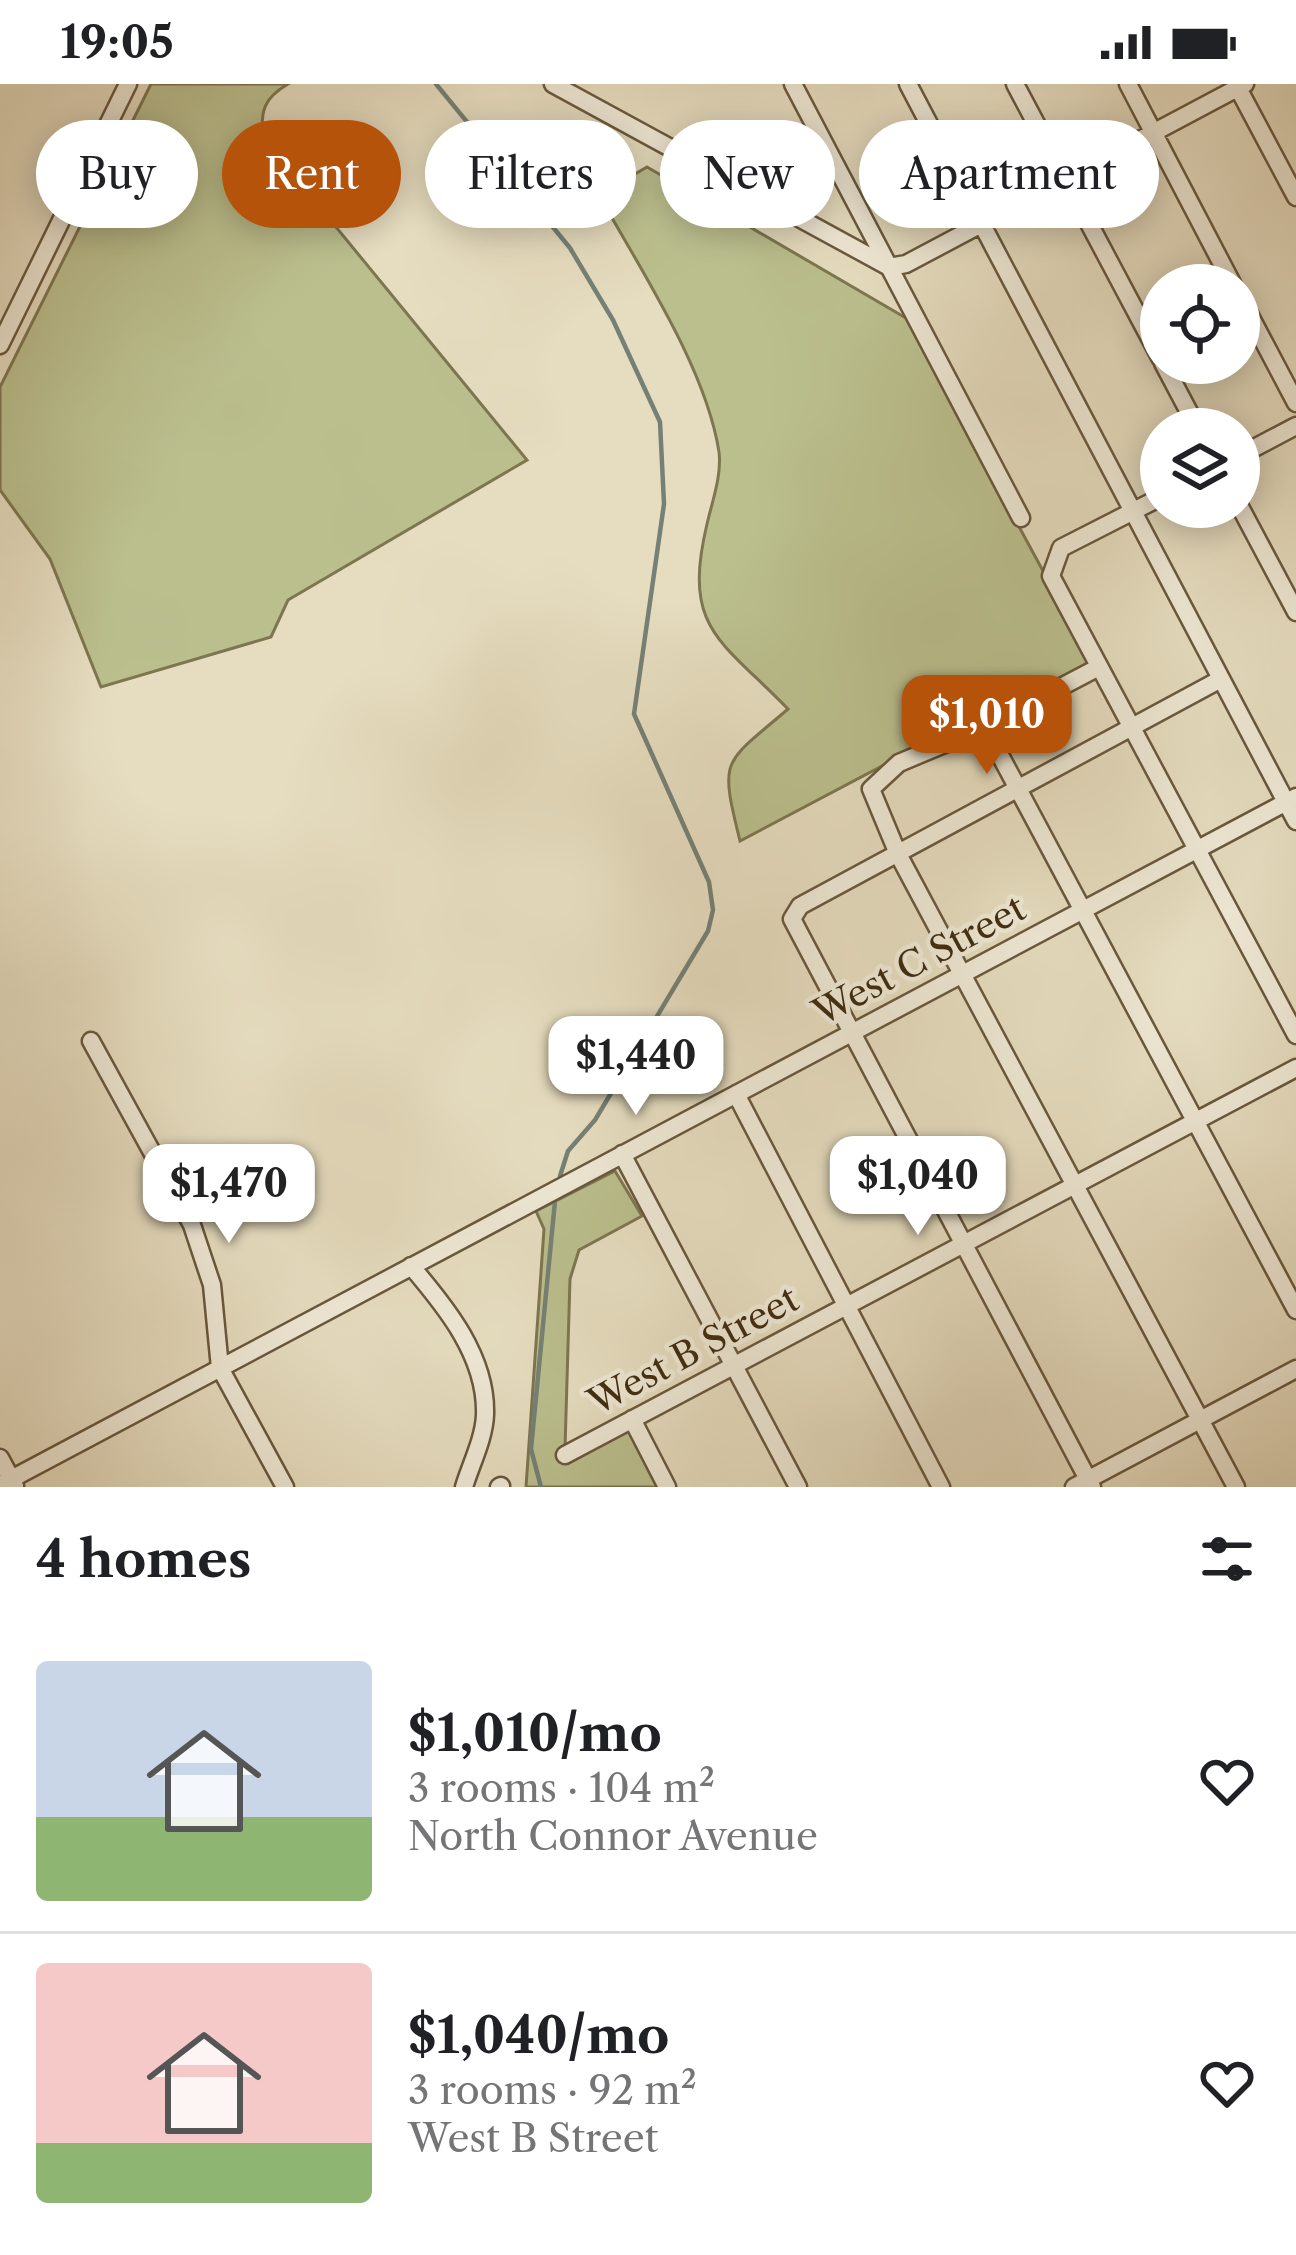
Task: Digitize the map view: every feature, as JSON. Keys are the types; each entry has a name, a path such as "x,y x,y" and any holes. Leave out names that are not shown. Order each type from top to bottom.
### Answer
{"street":[{"path":"0,345 128,84"},
{"path":"554,84 889,267 906,264 974,228"},
{"path":"794,84 1022,518"},
{"path":"908,84 927,120"},
{"path":"1015,84 1033,120"},
{"path":"1128,84 1146,120"},
{"path":"1159,130 1242,86 1296,197"},
{"path":"1159,144 1223,264"},
{"path":"984,228 1221,679 1291,800 1296,821"},
{"path":"1090,228 1140,320"},
{"path":"1260,335 1296,403"},
{"path":"1260,445 1296,426"},
{"path":"1140,508 1061,548 1052,576 1296,1035"},
{"path":"1251,528 1296,612"},
{"path":"1099,667 986,727 931,746 874,781 872,796 898,854 1236,1487"},
{"path":"1221,679 793,913 794,925 964,1243 1085,1484 1296,1369"},
{"path":"986,727 1296,1310"},
{"name":"West C Street","path":"9,1483 1291,800"},
{"path":"91,1041 193,1225 212,1285 220,1368 285,1487"},
{"name":"West B Street","path":"566,1454 1296,1068"},
{"path":"736,1094 941,1487"},
{"path":"622,1154 798,1487"},
{"path":"411,1266 456,1324 479,1380 485,1414 464,1487"},
{"path":"632,1419 667,1487"},
{"path":"0,1458 9,1483"}],"green space":[{"path":"151,84 288,84 265,106 262,120 222,120 222,228 337,228 527,460 288,600 271,637 101,687 50,559 0,490 0,387 79,228 198,228 198,120 133,120"},
{"path":"647,167 660,175 660,228 752,228 906,318 1094,665 987,722 973,718 740,841 730,792 732,764 750,741 788,709 726,647 704,610 701,559 719,452 686,353 618,228 636,228 636,173"},
{"path":"615,1171 642,1216 579,1250 570,1279 565,1448 569,1463 632,1427 663,1487 526,1487 544,1229 536,1211"}],"waterway":[{"path":"436,84 570,248 613,320 660,422 664,504 634,714 709,882 713,910 708,931 595,1120 568,1151 560,1176"},
{"path":"541,1487 531,1449 555,1201"}]}
